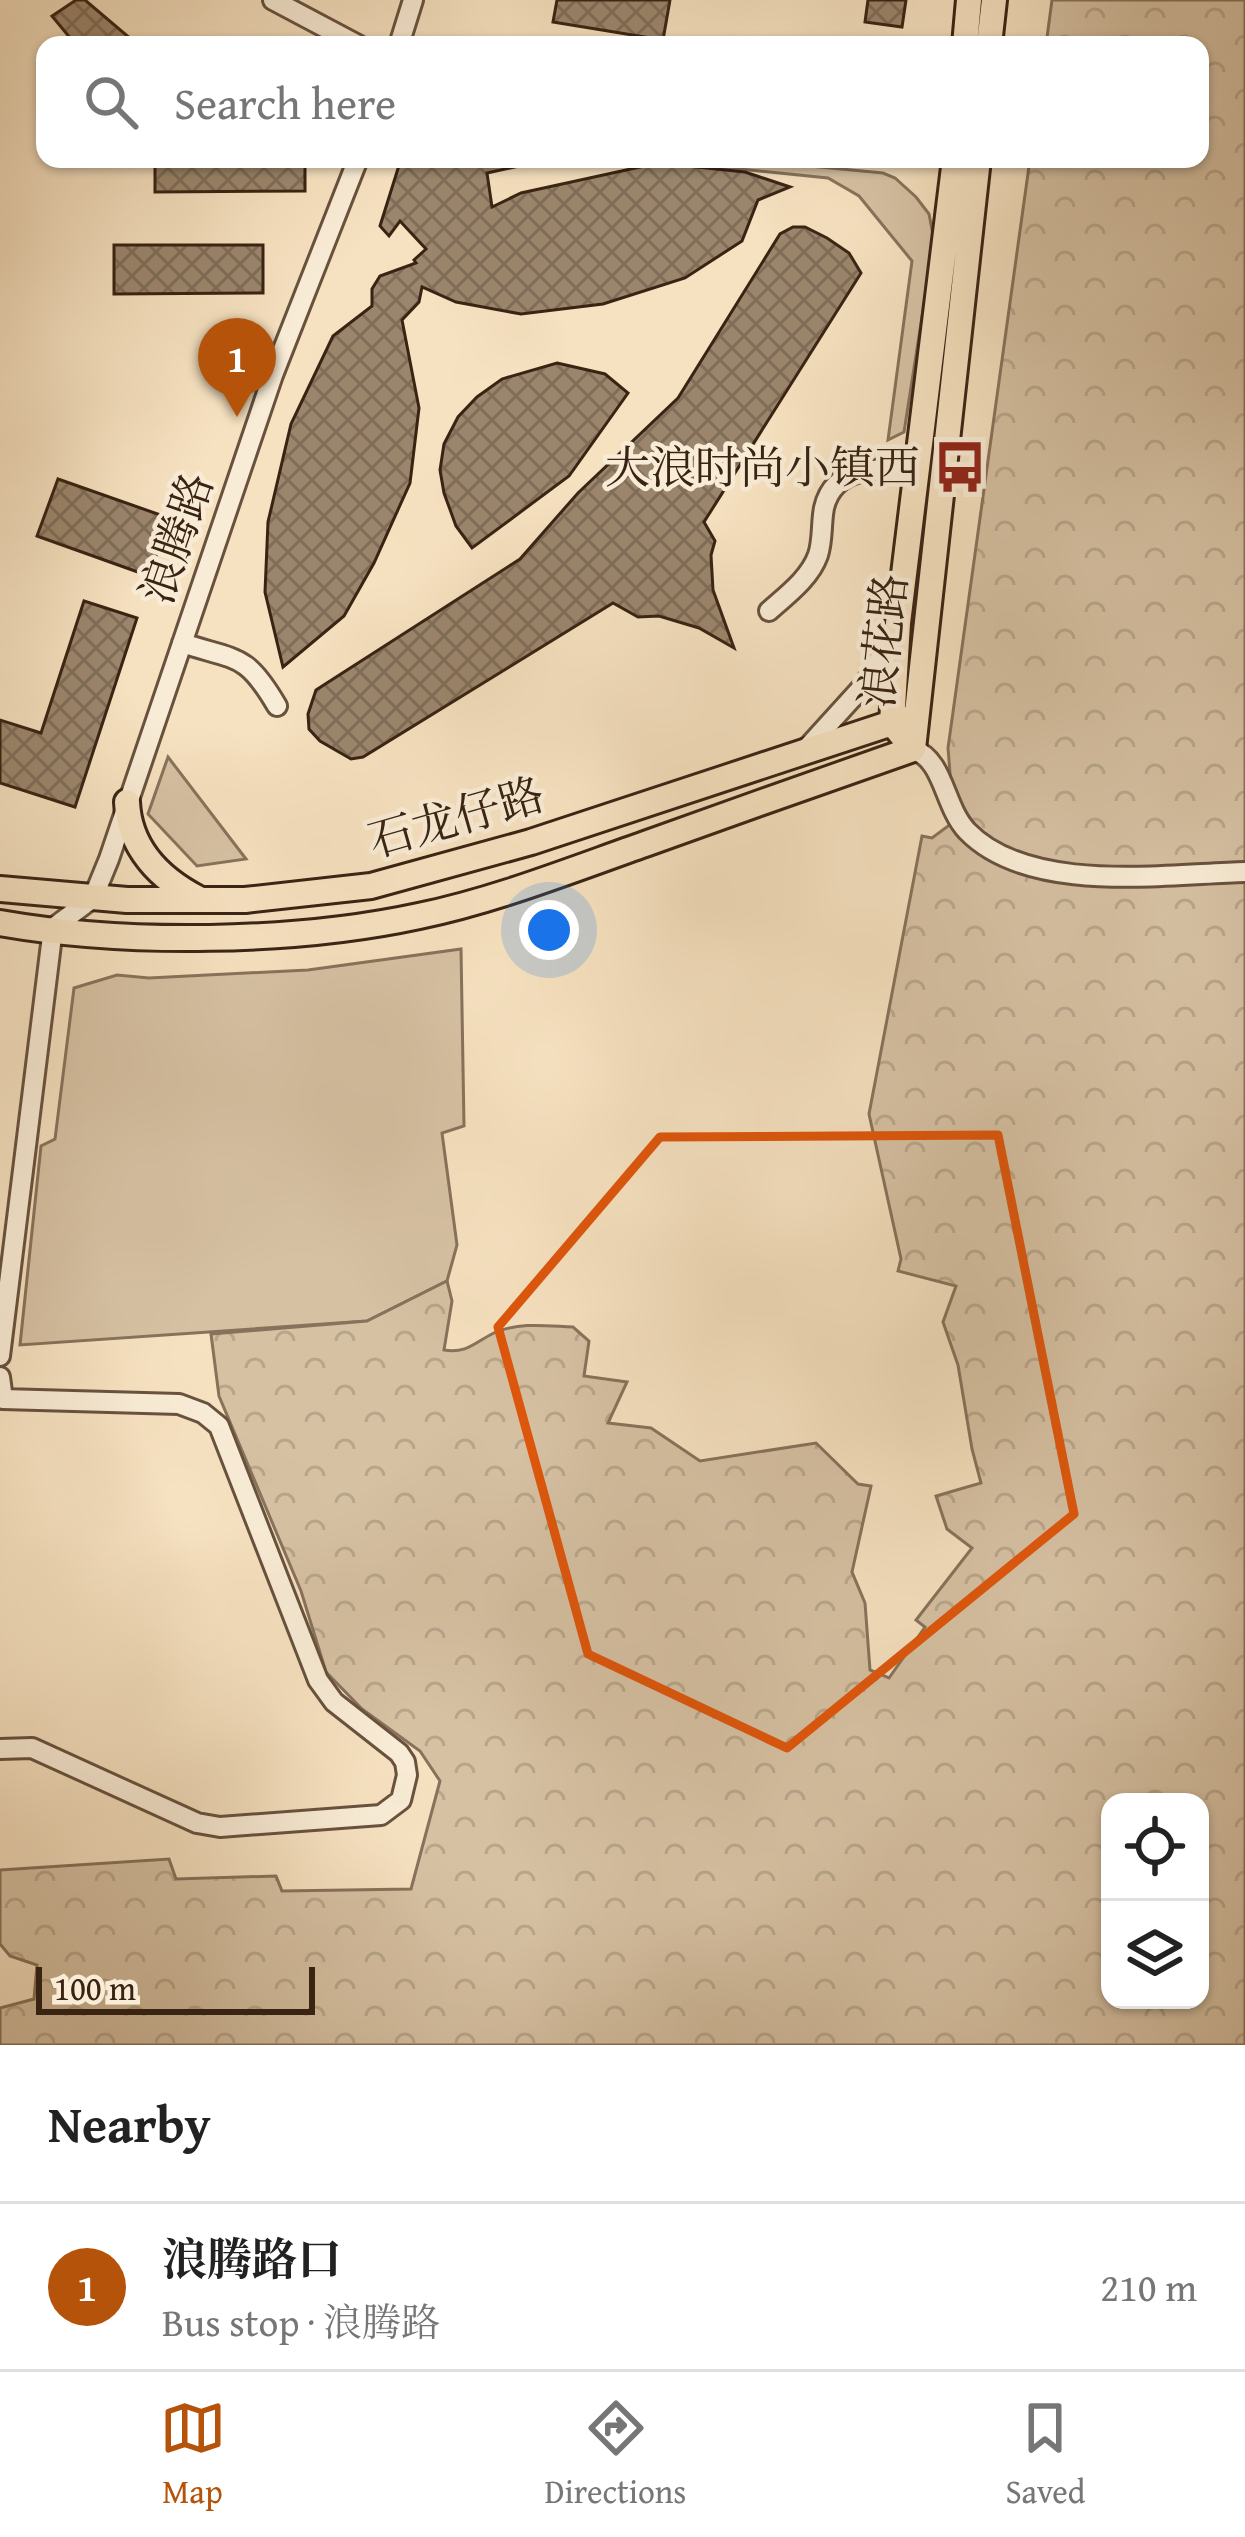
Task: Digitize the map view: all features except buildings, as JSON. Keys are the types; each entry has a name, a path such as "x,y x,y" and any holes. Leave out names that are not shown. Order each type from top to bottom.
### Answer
{"main road":[{"path":"966,36 970,0"},
{"path":"990,36 994,0"},
{"name":"浪花路","path":"913,749 892,723 898,623 954,168"},
{"name":"浪花路","path":"913,749 977,168"},
{"name":"石龙仔路","path":"0,889 201,901 303,896 407,878 917,715"},
{"name":"石龙仔路","path":"0,923 135,936 258,936 416,917 556,876 913,749"},
{"path":"128,802 131,830 140,850 165,878 201,901"}],"street":[{"path":"274,0 341,36"},
{"path":"402,36 413,0"},
{"name":"浪腾路","path":"93,898 273,375 354,168"},
{"path":"770,611 809,572 818,556 824,508 835,485 874,469 918,471"},
{"path":"802,752 865,684 898,623"},
{"path":"182,643 248,664 277,706"},
{"path":"913,749 932,760 946,802 970,834 1022,862 1088,876 1245,872"},
{"path":"0,1356 53,928 93,898"},
{"path":"0,1377 3,1400 179,1404 219,1426 318,1680 334,1702 399,1753 407,1775 401,1800 381,1815 220,1827 197,1822 32,1748 0,1749"}],"highlighted area":[{"path":"998,1135 1074,1514 787,1748 588,1654 498,1327 660,1137"}],"green space":[{"path":"1052,0 1245,0 1245,2045 0,2045 0,2008 34,1999 37,1965 10,1956 0,1944 0,1870 169,1859 176,1879 276,1876 282,1891 411,1889 440,1781 420,1751 362,1709 326,1672 301,1591 219,1396 211,1334 367,1321 447,1281 452,1301 444,1350 466,1348 515,1327 573,1327 589,1341 584,1376 627,1382 608,1423 651,1428 700,1461 816,1443 858,1484 871,1486 852,1572 865,1603 870,1670 889,1678 925,1627 916,1620 972,1548 947,1529 936,1496 981,1483 958,1365 943,1322 956,1286 898,1271 901,1259 869,1114 922,836 932,838 963,815 951,785 948,748 1029,168 1209,168 1209,36 1047,36"},
{"path":"730,168 883,173 895,178 929,214 934,240 904,432 888,440 912,261 859,196 828,178"},
{"path":"168,757 246,859 197,866 148,814"},
{"path":"461,949 464,1126 442,1133 457,1245 447,1281 367,1321 20,1345 41,1146 55,1139 74,988 117,975 149,978 308,970"}],"place":[{"name":"浪腾路口","path":"237,417"},
{"name":"大浪时尚小镇西","path":"960,467"}]}
